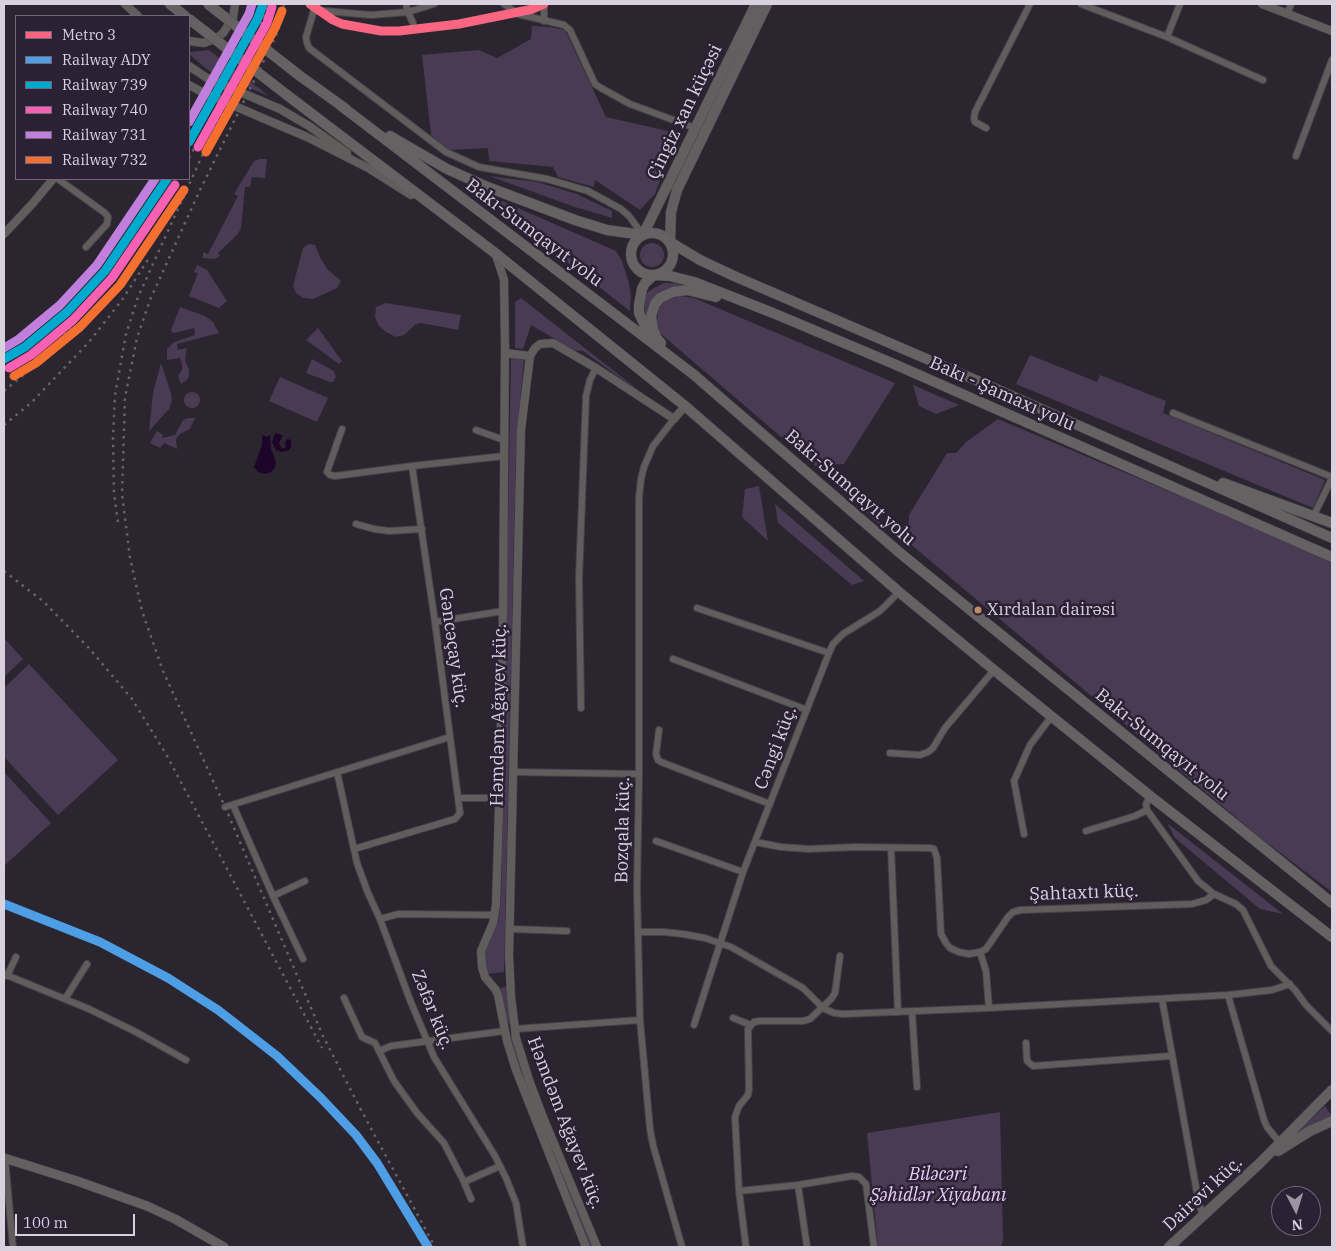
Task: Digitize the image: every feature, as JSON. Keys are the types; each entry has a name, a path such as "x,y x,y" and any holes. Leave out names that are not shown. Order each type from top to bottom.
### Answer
{"highway":[{"path":"208,4 340,106 425,157 490,188 599,227 616,232 656,233 664,236 670,242 673,252 671,263 664,272 654,276 645,283 642,289 639,313 645,326 693,374"},
{"path":"190,20 495,253 685,406 899,592 994,670 1150,796 1332,937"},
{"name":"Bakı-Sumqayıt yolu","path":"340,106 693,374 900,553 1332,903"},
{"path":"643,234 633,245 631,259 639,272 654,276"},
{"name":"Bakı - Şamaxı yolu","path":"670,242 700,260 734,276 1143,454 1332,539"},
{"name":"Bakı - Şamaxı yolu","path":"654,276 679,278 694,282 773,313 1332,557"},
{"path":"658,340 653,329 652,310 660,298 673,292 695,291 773,313"},
{"name":"Bakı - Şamaxı yolu","path":"1143,454 1332,523"}],"main road":[{"name":"Çingiz xan küçəsi","path":"643,234 756,4"},
{"name":"Çingiz xan küçəsi","path":"670,242 671,212 677,190 767,4"},
{"name":"Dairəvi küç.","path":"1169,1247 1259,1164 1332,1090"},
{"name":"Dairəvi küç.","path":"1259,1164 1320,1125 1332,1121"},
{"path":"4,1158 78,1181 154,1208 224,1247"}],"street":[{"path":"125,4 137,15"},
{"path":"190,42 204,43 217,38 223,33 233,18 234,4"},
{"path":"406,4 413,23"},
{"path":"434,4 408,12 362,14 314,7 306,37 309,48 441,149 479,167 572,185 600,197 621,209 643,234"},
{"path":"504,4 518,14 564,25 570,30 595,84 601,88 630,104 696,128"},
{"path":"544,4 544,20"},
{"path":"986,128 975,122 975,112 1030,4"},
{"path":"1081,4 1167,37 1263,80"},
{"path":"1167,37 1180,4"},
{"path":"1262,4 1332,31"},
{"path":"1287,14 1291,4"},
{"path":"1296,156 1332,60"},
{"path":"190,67 207,78 280,109 309,126 370,169 446,216"},
{"path":"191,86 307,137 370,169"},
{"path":"4,234 52,180"},
{"path":"59,180 108,217 107,224 86,247"},
{"path":"495,253 504,280 503,611 495,915 484,943 481,958 485,977 498,995 504,1031 516,1070 586,1247"},
{"path":"505,353 530,356 540,344 553,343 596,368 674,419 685,406"},
{"name":"Həmdəm Ağayev küç.","path":"530,356 521,430 509,977 515,1030 526,1071 597,1247"},
{"path":"581,708 579,578 586,396 590,380 596,368"},
{"path":"1173,413 1332,478 1314,515"},
{"name":"Bozqala küç.","path":"674,419 653,446 641,479 638,562 639,774 637,856 640,1020 647,1105 653,1146 682,1247"},
{"path":"342,429 327,472 330,475 335,476 504,456"},
{"path":"476,430 504,440"},
{"name":"Gəncəçay küç.","path":"354,849 455,819 460,813 412,466"},
{"path":"356,524 389,531 422,529"},
{"name":"Cəngi küç.","path":"694,1025 743,872 833,644 843,634 880,610 899,592"},
{"path":"697,608 829,653"},
{"path":"435,622 503,611"},
{"path":"673,659 806,710"},
{"path":"890,754 920,755 933,748 945,728 994,670"},
{"path":"1024,834 1014,781 1030,745 1051,716"},
{"path":"659,730 656,754 661,762 770,804"},
{"path":"225,807 450,737"},
{"name":"Zəfər küç.","path":"337,772 360,875 380,919 428,1042 444,1076 500,1166 516,1203 523,1247"},
{"path":"513,772 639,774"},
{"path":"1150,796 1146,804 1147,810 1198,882 1214,894 1236,904 1243,910 1271,966 1290,984 1306,1005 1332,1031"},
{"path":"459,798 499,798"},
{"path":"233,805 303,959"},
{"path":"1086,831 1135,816 1147,810"},
{"path":"656,841 743,872"},
{"path":"754,842 781,847 809,849 934,849 937,858 942,934 946,943 960,952 980,952 986,972 989,1008"},
{"path":"891,848 898,1012"},
{"path":"273,896 305,881"},
{"name":"Şahtaxtı küç.","path":"980,952 986,949 992,942 1008,917 1013,912 1021,910 1192,904 1206,900 1214,894"},
{"path":"380,919 398,914 495,915"},
{"path":"510,929 567,931"},
{"path":"638,932 683,934 720,943 744,953 798,985 822,1008 834,1013 843,1014 1228,995 1272,990 1290,984"},
{"path":"733,1018 751,1024 760,1021 806,1021 822,1008 835,993 840,956"},
{"path":"16,957 5,975 65,999 136,1032 186,1060"},
{"path":"65,999 87,964"},
{"path":"1228,995 1250,1077 1264,1120 1267,1127 1280,1143"},
{"path":"344,998 362,1036 374,1043 394,1081 417,1114 444,1143 471,1199"},
{"path":"1162,999 1171,1056 1199,1204 1203,1216"},
{"path":"912,1012 917,1087"},
{"path":"379,1051 391,1046 504,1031 640,1020"},
{"path":"746,1247 739,1191 735,1117 739,1106 748,1095 748,1029 751,1024"},
{"path":"1026,1043 1027,1061 1033,1066 1171,1056"},
{"path":"4,1158 13,1247"},
{"path":"464,1182 500,1166"},
{"path":"739,1191 798,1185 852,1176 859,1177 866,1184 874,1247"},
{"path":"798,1185 807,1247"}],"green space":[{"path":"532,26 565,30 606,117 677,133 655,194 640,210 595,180 594,187 558,177 553,167 489,161 488,148 448,150 431,135 422,55 479,50 497,58 531,39"},
{"path":"209,50 269,96 209,71 190,55 190,52"},
{"path":"267,159 265,178 252,177 250,187 245,187 241,228 238,234 218,253 220,256 215,259 203,258 203,252 208,254 238,196 234,194 254,161"},
{"path":"489,176 537,182 577,194 612,211 612,218 575,207"},
{"path":"470,187 616,251 622,261 629,283 631,296 630,311"},
{"path":"652,243 661,246 664,255 661,264 652,267 643,264 640,255 643,246"},
{"path":"309,244 315,245 328,270 341,281 337,288 313,299 303,298 296,293 293,286 303,248"},
{"path":"197,265 207,270 227,301 219,308 189,296 198,273 194,272"},
{"path":"664,283 694,287 656,296 650,303 647,311 647,320 644,299 648,292"},
{"path":"681,296 694,298 895,383 844,464 815,466 661,334 657,325 658,310 664,301"},
{"path":"521,298 651,400 583,351 574,350 531,325 523,349 515,348 515,302"},
{"path":"386,303 461,315 458,330 421,323 416,324 404,335 396,337 379,326 375,317 376,307"},
{"path":"180,307 205,316 213,322 219,333 177,344 178,350 187,348 185,360 189,376 181,384 178,376 182,370 180,358 167,360 167,349 174,342 195,335 194,328 172,332 171,330"},
{"path":"318,328 342,361 339,364 306,340"},
{"path":"1030,355 1097,382 1100,375 1166,401 1163,413 1325,480 1313,508 1016,384"},
{"path":"511,357 524,359 516,447 504,972 488,974 485,967 485,954 487,945 498,923 501,902"},
{"path":"312,359 334,371 336,377 333,382 306,373"},
{"path":"161,363 172,401 169,409 149,431 153,393"},
{"path":"280,377 328,398 317,422 269,401"},
{"path":"913,385 959,405 936,414 919,406"},
{"path":"189,392 195,392 200,397 198,406 189,408 184,403 184,397"},
{"path":"195,418 190,429 180,434 176,439 177,449 164,443 160,448 150,443 157,431 163,435 162,438 175,435 183,420"},
{"path":"998,419 1332,562 1332,892 1258,836 908,542 909,515 947,453 956,453 966,442"},
{"path":"835,483 842,486 883,525 886,531"},
{"path":"759,486 768,541 742,517 745,489"},
{"path":"775,504 864,581 852,585 778,523"},
{"path":"4,638 23,659 4,677"},
{"path":"29,664 118,760 58,815 4,757 4,688"},
{"path":"4,772 51,823 4,866"},
{"path":"1167,823 1283,914 1260,909 1175,838"},
{"path":"506,987 510,1023 506,1024 501,988"},
{"path":"512,1034 594,1247 588,1247 519,1074 508,1035"},
{"path":"1325,1106 1332,1116 1316,1123 1288,1141"},
{"name":"Biləcəri Şəhidlər Xiyabanı","path":"1000,1112 1003,1240 1001,1247 878,1247 867,1133"}],"shaded area":[{"path":"275,433 283,435 279,443 282,449 286,447 287,439 291,440 289,450 282,452 276,450 272,442"},
{"path":"262,435 267,437 270,435 271,449 276,462 275,468 265,474 258,472 254,467 262,445"}],"railway":[{"path":"261,24 269,4"},
{"path":"284,4 276,36 200,190 150,300 137,338 125,397 122,494 130,558 142,611 163,671 225,807 323,1036 435,1247"},
{"path":"118,522 114,493 113,437 115,395 126,334 138,297 265,17"},
{"path":"190,156 215,110"},
{"path":"4,391 28,371 63,336 101,290 137,242 175,180"},
{"path":"4,425 31,403 89,342 122,300 149,258"},
{"path":"4,571 44,602 88,647 132,699 166,754 322,1048"}],"metro line":[{"name":"3","path":"310,4 342,24 381,31 399,31 459,24 533,9 544,4"}],"rail line":[{"name":"731","path":"190,120 249,14 252,4"},
{"name":"739","path":"190,140 258,18 263,4"},
{"name":"740","path":"198,147 267,23 272,7"},
{"name":"732","path":"206,152 275,28 282,11"},
{"name":"731","path":"4,348 19,339 60,305 97,265 154,180"},
{"name":"739","path":"4,359 25,347 67,312 105,271 166,180"},
{"name":"740","path":"9,368 31,355 73,320 112,278 175,185"},
{"name":"732","path":"14,376 36,363 80,327 120,285 184,190"},
{"name":"ADY","path":"4,904 100,942 168,978 218,1010 277,1056 356,1135 377,1163 428,1247"}],"place":[{"name":"Xırdalan dairəsi","path":"978,610"}]}
